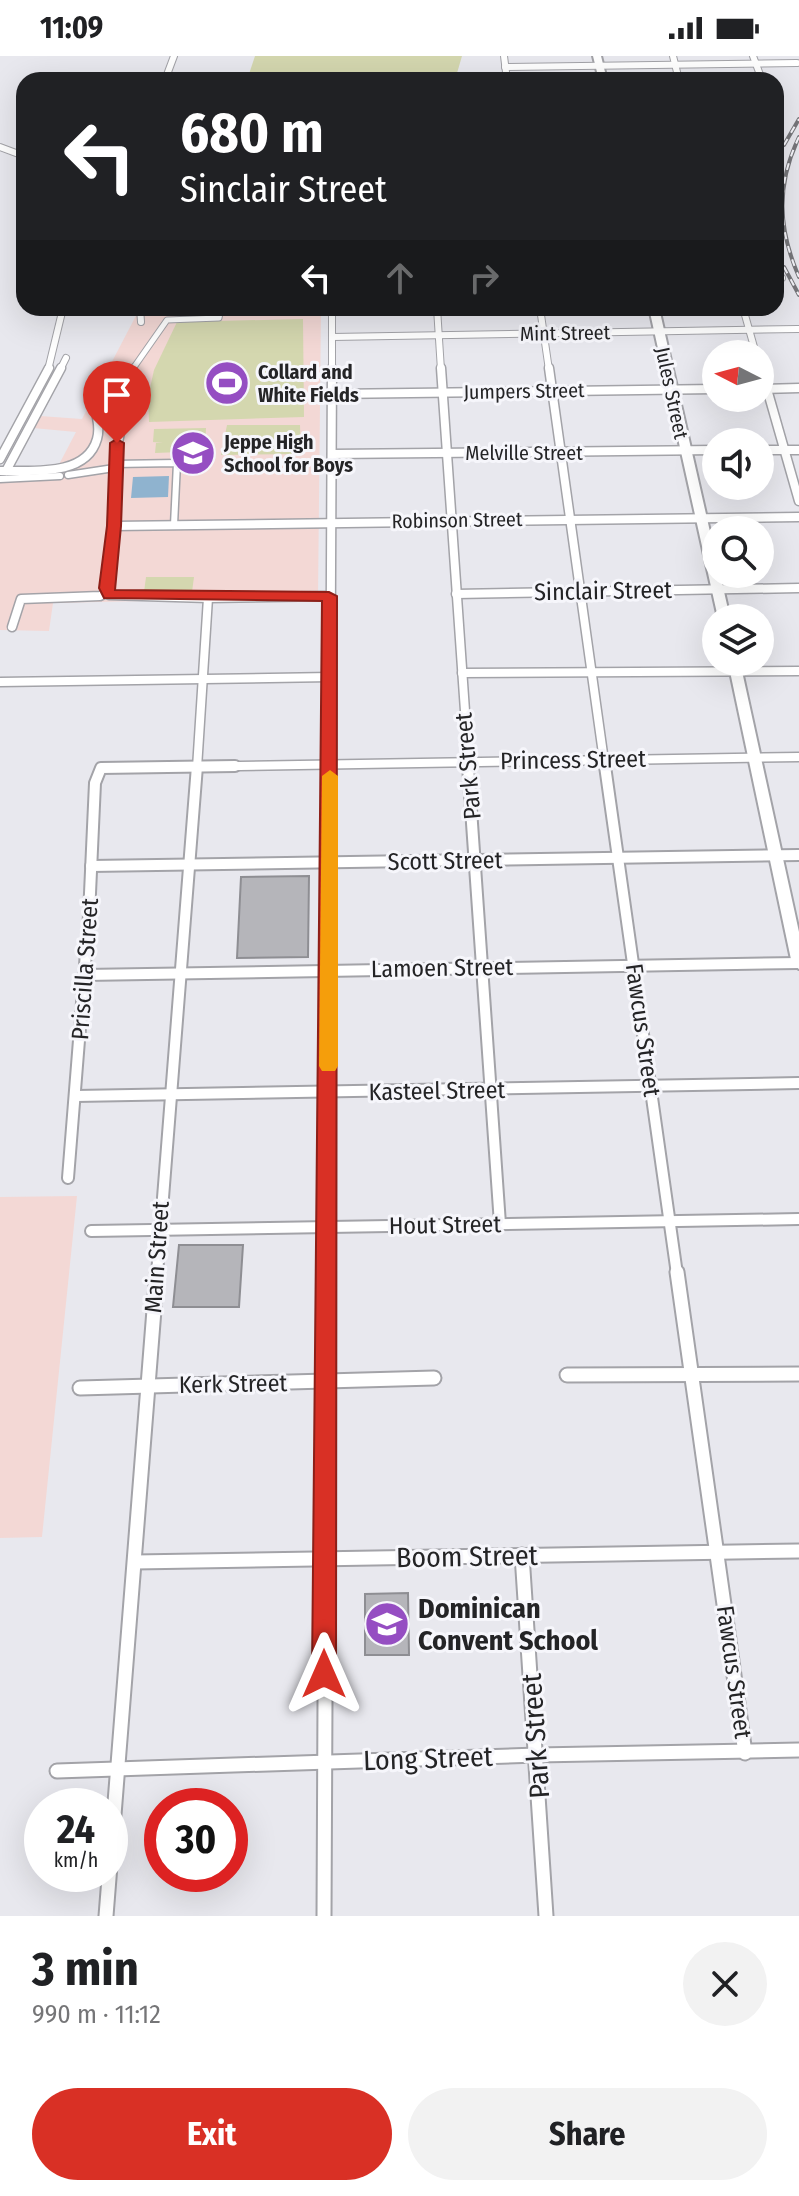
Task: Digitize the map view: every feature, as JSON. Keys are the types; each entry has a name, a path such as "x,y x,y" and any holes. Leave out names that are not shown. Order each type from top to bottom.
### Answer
{"main road":[{"name":"Jules Street","path":"656,316 702,516"},
{"name":"Jules Street","path":"716,588 720,604"},
{"path":"737,676 799,964"}],"street":[{"path":"504,56 506,72"},
{"path":"673,56 677,72"},
{"path":"753,56 759,72"},
{"path":"505,67 598,61 675,65 797,63"},
{"path":"0,459 52,362 61,316"},
{"path":"141,316 141,322"},
{"path":"120,391 137,360 167,320 219,316"},
{"path":"324,1916 323,1557 327,1382 332,316"},
{"name":"Park Street","path":"438,316 500,1224"},
{"name":"Fawcus Street","path":"541,316 745,1753"},
{"path":"745,316 752,340"},
{"name":"Mint Street","path":"332,337 798,329"},
{"path":"60,473 3,471 66,358"},
{"path":"774,388 799,388"},
{"name":"Jumpers Street","path":"332,394 702,389"},
{"path":"108,592 114,526 114,466 124,408 124,395 120,391"},
{"path":"0,479 60,473 89,455 97,439 94,408 107,392 120,391"},
{"path":"772,412 799,501"},
{"name":"Melville Street","path":"332,454 702,450"},
{"path":"774,450 799,450"},
{"path":"68,475 114,466 177,463 174,525"},
{"name":"Robinson Street","path":"114,526 702,516"},
{"name":"Robinson Street","path":"774,517 799,517"},
{"name":"Sinclair Street","path":"456,594 716,588"},
{"name":"Sinclair Street","path":"774,588 799,588"},
{"path":"108,592 121,597 329,596"},
{"path":"12,627 21,599 100,596 108,592"},
{"name":"Main Street","path":"106,1916 120,1770 208,598"},
{"path":"462,673 702,667"},
{"path":"774,669 799,671"},
{"path":"0,682 331,677"},
{"name":"Princess Street","path":"107,766 799,757"},
{"name":"Priscilla Street","path":"68,1178 85,975 95,783 101,768 107,766"},
{"name":"Scott Street","path":"91,866 799,855"},
{"name":"Lamoen Street","path":"85,975 799,964"},
{"name":"Kasteel Street","path":"76,1096 799,1083"},
{"name":"Hout Street","path":"91,1231 799,1219"},
{"path":"567,1375 799,1374"},
{"name":"Kerk Street","path":"80,1388 434,1378"},
{"name":"Boom Street","path":"135,1562 323,1557 719,1555 799,1551"},
{"name":"Park Street","path":"522,1555 546,1916"},
{"name":"Long Street","path":"57,1771 324,1761 799,1750"}],"shaded area":[{"name":"Jeppe High School for Boys","path":"136,316 321,316 318,597 53,603 49,631 0,630 0,477 54,474 76,432 33,428 40,416 82,419"},
{"path":"77,1196 42,1537 0,1538 0,1197"}],"green space":[{"path":"255,56 462,56 457,72 250,72"},
{"name":"Collard and White Fields","path":"303,319 304,417 149,422 148,397 154,370 177,322"},
{"path":"227,425 300,425 301,454 221,455"},
{"path":"206,428 205,451 155,453 156,443 163,443 153,442 154,429"},
{"path":"146,577 194,577 192,592 144,592"}],"water":[{"path":"169,476 168,497 131,498 133,477"}],"building":[{"path":"309,876 308,957 237,958 241,877"},
{"path":"179,1245 243,1245 239,1307 173,1307"},
{"name":"Dominican Convent School","path":"408,1593 409,1655 365,1655 365,1594"}],"railway":[{"path":"784,145 799,119"},
{"path":"784,184 799,137"},
{"path":"784,224 799,277"},
{"path":"784,267 799,295"}],"slow traffic":[{"path":"328,1066 330,776"}],"place":[{"name":"Collard and White Fields","path":"227,383"},
{"name":"Jeppe High School for Boys","path":"193,453"},
{"name":"Dominican Convent School","path":"387,1624"}],"route":[{"path":"117,443 109,595 208,598 329,596 324,1674"}]}
